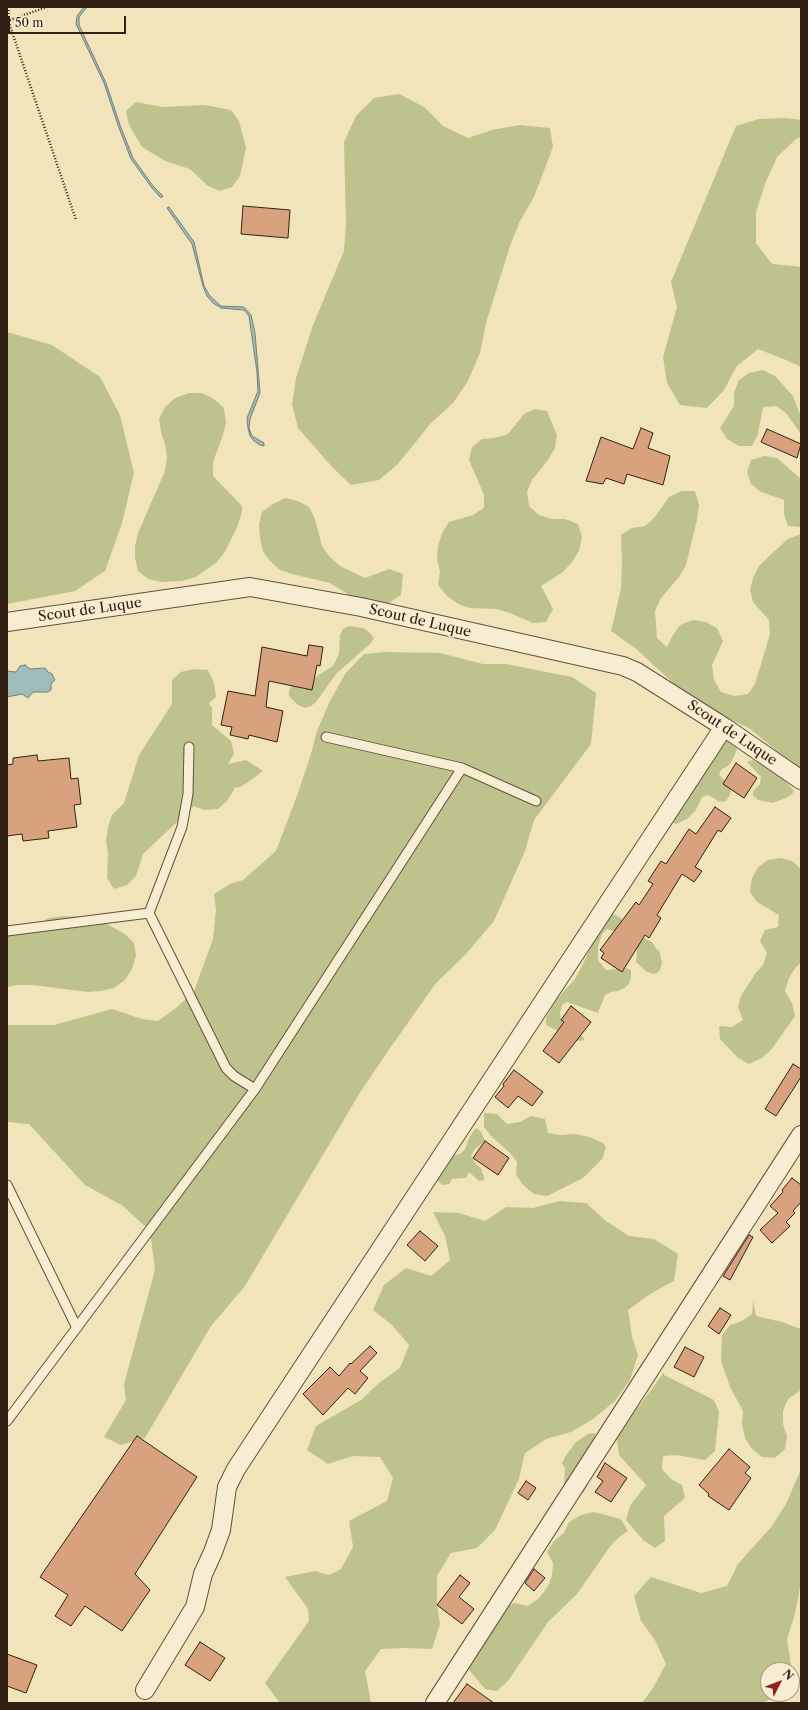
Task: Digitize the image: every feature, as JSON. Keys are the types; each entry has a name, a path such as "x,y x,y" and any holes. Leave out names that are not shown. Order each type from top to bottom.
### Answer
{"street":[{"name":"Scout de Luque","path":"7,622 250,587 361,607 623,666 637,672 724,727 801,780"},
{"path":"145,1690 195,1607 203,1574 221,1530 227,1487 236,1469 724,727"},
{"path":"435,1703 801,1136"}],"lane":[{"path":"326,737 462,768 536,801"},
{"path":"189,747 188,794 182,827 150,913 226,1068 234,1076 255,1089"},
{"path":"7,1421 255,1089 462,768"},
{"path":"7,931 150,913"},
{"path":"7,1185 77,1328"}],"path":[{"path":"9,7 8,21 76,220"},
{"path":"8,21 47,7"}],"green space":[{"path":"399,94 424,107 443,126 468,138 492,130 519,125 550,128 553,147 534,197 520,221 510,246 486,323 480,353 468,381 453,403 431,423 398,464 379,480 351,485 332,467 298,428 292,404 296,378 313,325 344,251 346,224 344,142 356,116 374,98"},
{"path":"136,102 163,107 204,105 231,110 239,121 246,148 240,176 232,187 220,191 208,186 190,169 165,161 142,147 129,125 126,111"},
{"path":"786,118 801,120 801,137 796,139 777,157 765,184 756,212 756,243 772,264 801,267 801,367 758,349 737,366 724,390 707,408 680,405 667,383 663,357 677,307 671,282 736,126 759,119"},
{"path":"7,332 52,345 100,377 120,415 134,473 122,523 105,571 75,591 7,604"},
{"path":"763,370 775,376 793,396 801,417 801,434 786,413 776,406 763,407 758,434 752,446 739,446 727,439 720,428 734,406 734,392 739,380 749,373"},
{"path":"189,393 202,393 214,399 224,408 226,422 213,462 213,476 242,506 242,512 238,525 226,550 217,562 196,577 182,581 161,582 148,579 138,571 135,558 135,546 138,533 165,471 167,457 159,419 165,407 175,398"},
{"path":"535,409 547,411 557,435 555,448 548,460 532,480 527,492 529,506 539,515 552,519 565,519 578,524 582,537 579,551 572,562 563,572 541,586 553,609 546,622 533,623 510,613 496,609 470,608 458,604 446,595 438,585 440,572 437,559 438,546 442,533 449,522 473,515 484,508 484,495 469,460 472,447 482,439 495,438 508,434 524,414"},
{"path":"764,456 777,458 801,479 801,527 788,526 784,514 784,500 761,492 751,484 747,472 751,460"},
{"path":"682,491 695,491 699,505 697,520 686,565 679,577 661,598 655,611 657,638 667,647 680,625 693,620 706,622 717,628 723,641 712,665 714,680 721,692 734,696 748,694 755,684 770,634 769,620 753,602 750,590 753,578 759,566 768,557 788,539 801,534 801,771 749,728 725,717 684,693 635,648 611,631 621,589 621,535 632,528 645,526 654,518 669,497"},
{"path":"285,498 298,501 309,507 315,519 322,546 330,557 340,566 365,578 389,569 403,574 401,595 389,603 376,605 362,603 330,583 280,570 270,561 263,551 259,524 262,512"},
{"path":"349,626 363,628 374,638 371,643 336,674 316,702 305,708 298,705 289,696 289,690 292,685 299,685 304,690 317,676 333,666 339,654 340,635 343,629"},
{"path":"385,652 440,653 483,664 506,664 572,677 596,693 591,744 534,820 525,851 494,921 466,954 436,983 388,1051 361,1091 245,1286 211,1326 145,1438 121,1445 104,1437 126,1400 124,1384 155,1270 150,1231 123,1206 85,1185 29,1124 7,1122 7,1025 54,1025 112,1009 142,1019 158,1021 176,1008 194,991 213,939 216,910 214,894 230,884 243,880 276,851 298,793 317,731 330,701 345,674 364,654"},
{"path":"194,669 208,670 214,683 216,697 209,703 212,708 212,725 231,741 234,754 228,764 246,760 263,771 247,783 240,787 234,788 227,801 218,809 204,810 194,806 143,854 136,876 127,885 114,889 107,878 108,853 106,841 112,815 124,803 139,755 172,704 172,680 181,672"},
{"path":"721,741 728,741 737,749 732,761 728,766 722,769 719,774 731,789 730,795 726,801 720,802 708,795 702,797 696,810 687,819 676,824 669,821"},
{"path":"753,760 778,773 794,791 792,794 773,803 758,800 753,795 753,791 760,784 761,777 747,762"},
{"path":"780,858 792,861 801,869 801,963 796,967 789,978 785,991 792,1003 795,1016 771,1050 762,1058 749,1064 738,1058 720,1039 719,1026 732,1027 743,1020 738,1007 741,996 755,974 763,965 767,953 760,941 765,930 778,927 779,915 757,902 750,892 752,878 758,867 768,860"},
{"path":"610,912 621,918 624,924 619,929 613,931 607,929 602,934 598,946 598,960 606,970 626,968 631,970 631,977 629,984 624,988 605,995 598,1013 567,1002 562,1005 560,1012 561,1020 569,1029 581,1035 585,1040 578,1041 546,1025 546,1018 557,999 575,979 593,941"},
{"path":"63,916 91,917 125,934 134,943 136,956 132,969 125,980 114,988 88,992 32,985 7,987 7,934 14,935 27,932 37,924 49,918"},
{"path":"640,936 652,942 658,951 659,949 662,963 660,970 657,973 653,974 647,972 636,962 636,945"},
{"path":"484,1113 497,1114 507,1124 520,1122 531,1116 545,1119 548,1133 560,1135 575,1134 589,1137 603,1143 606,1147 602,1159 583,1178 547,1196 534,1194 524,1186 516,1175 517,1162 484,1127"},
{"path":"476,1128 481,1132 485,1141 474,1150 471,1156 476,1164 481,1168 485,1180 479,1181 469,1172 466,1178 452,1179 449,1184 442,1185 433,1176 447,1154 460,1154 465,1149 470,1136"},
{"path":"559,1201 586,1203 606,1221 629,1236 654,1239 678,1254 674,1281 650,1294 628,1310 632,1337 638,1355 630,1380 615,1401 593,1419 571,1432 546,1439 525,1453 519,1479 495,1530 477,1548 451,1553 437,1576 437,1605 440,1624 432,1649 381,1649 365,1671 371,1703 280,1703 265,1683 309,1621 308,1609 285,1577 315,1571 329,1575 341,1569 353,1547 349,1521 387,1501 393,1478 380,1457 353,1456 328,1464 307,1450 316,1426 361,1400 379,1383 400,1368 409,1345 392,1325 373,1310 384,1285 406,1268 431,1276 450,1260 445,1236 433,1212 459,1213 485,1221 506,1207 533,1208"},
{"path":"753,1301 756,1316 782,1322 801,1329 801,1390 788,1399 783,1411 783,1424 787,1436 785,1449 775,1458 762,1457 752,1449 745,1438 742,1424 743,1411 730,1387 721,1361 722,1335 730,1325 742,1321 752,1314"},
{"path":"664,1372 664,1375 714,1400 719,1412 715,1451 705,1460 676,1455 663,1456 662,1469 671,1479 682,1485 685,1498 664,1516 665,1541 655,1548 643,1540 626,1520 630,1506 646,1485 619,1455 617,1439 622,1426 640,1405"},
{"path":"595,1433 592,1473 583,1493 564,1483 565,1469 562,1463 576,1442 588,1434"},
{"path":"801,1469 801,1582 795,1614 787,1639 791,1662 760,1662 760,1702 764,1702 642,1703 653,1688 666,1664 655,1640 641,1621 634,1596 651,1577 701,1593 727,1586 738,1564 772,1526 786,1504"},
{"path":"594,1512 621,1519 628,1531 618,1538 609,1548 577,1594 548,1622 508,1681 497,1691 485,1689 469,1670 468,1658 503,1607 515,1603 528,1606 539,1598 547,1588 552,1576 553,1563 547,1552 554,1541 564,1533 569,1522 581,1515"}],"water":[{"path":"84,7 87,7 79,17 79,25 106,83 133,158 153,186 163,196 161,198 131,159 104,83 76,24 77,16"},
{"path":"169,207 194,242 204,286 210,296 221,306 244,307 251,315 255,333 260,393 250,419 249,428 252,436 264,443 264,446 254,441 250,436 248,428 247,418 258,391 257,372 249,316 244,310 221,308 213,303 207,296 203,286 192,244 167,208"},
{"path":"25,665 30,669 45,668 52,674 55,680 51,684 51,690 48,692 33,692 28,698 22,694 7,697 7,671 16,672 20,666"}],"building":[{"path":"243,206 290,210 288,238 241,234"},
{"path":"641,428 653,433 648,448 670,456 663,485 627,474 624,484 606,478 603,484 586,481 601,437 633,449"},
{"path":"767,429 801,444 797,458 761,442"},
{"path":"309,645 323,647 320,666 317,665 312,690 269,681 266,707 283,711 277,742 249,735 248,739 230,735 232,727 221,725 228,691 255,696 262,647 307,656"},
{"path":"37,755 38,761 69,758 71,779 78,778 81,804 74,805 77,827 48,831 49,838 23,841 22,834 7,836 7,765 13,764 13,758"},
{"path":"736,763 757,778 744,798 723,784"},
{"path":"715,807 731,818 721,832 718,830 695,867 702,871 694,882 682,874 657,915 661,918 649,938 645,935 622,972 601,958 604,953 600,950 636,902 639,905 653,884 648,881 661,861 666,864 689,829 696,834"},
{"path":"571,1006 591,1022 559,1063 543,1051 564,1022 561,1020"},
{"path":"793,1064 801,1069 801,1077 776,1116 765,1109"},
{"path":"514,1070 543,1092 532,1106 518,1096 508,1108 495,1097"},
{"path":"485,1141 509,1158 498,1175 473,1158"},
{"path":"792,1178 801,1185 801,1202 793,1211 795,1213 786,1222 790,1226 772,1243 760,1230 778,1213 770,1206 783,1192 782,1190"},
{"path":"420,1231 438,1246 425,1261 407,1245"},
{"path":"749,1235 753,1237 730,1280 723,1276"},
{"path":"720,1308 731,1315 719,1334 708,1326"},
{"path":"370,1346 377,1353 360,1371 368,1378 355,1394 348,1388 323,1415 303,1394 330,1367 339,1376 350,1363 351,1364"},
{"path":"685,1347 704,1357 694,1377 674,1367"},
{"path":"137,1436 197,1477 135,1574 150,1590 122,1631 85,1606 71,1626 55,1616 68,1595 40,1577"},
{"path":"729,1449 750,1467 745,1473 751,1478 729,1510 708,1496 709,1494 699,1485"},
{"path":"605,1463 627,1478 611,1502 595,1492 603,1481 597,1477"},
{"path":"526,1481 536,1488 528,1500 518,1493"},
{"path":"534,1569 545,1578 534,1591 525,1583"},
{"path":"460,1575 470,1583 459,1597 474,1609 462,1624 437,1605"},
{"path":"200,1642 225,1658 210,1681 185,1665"},
{"path":"7,1654 37,1665 26,1693 7,1686"},
{"path":"467,1684 494,1703 453,1703"}]}
